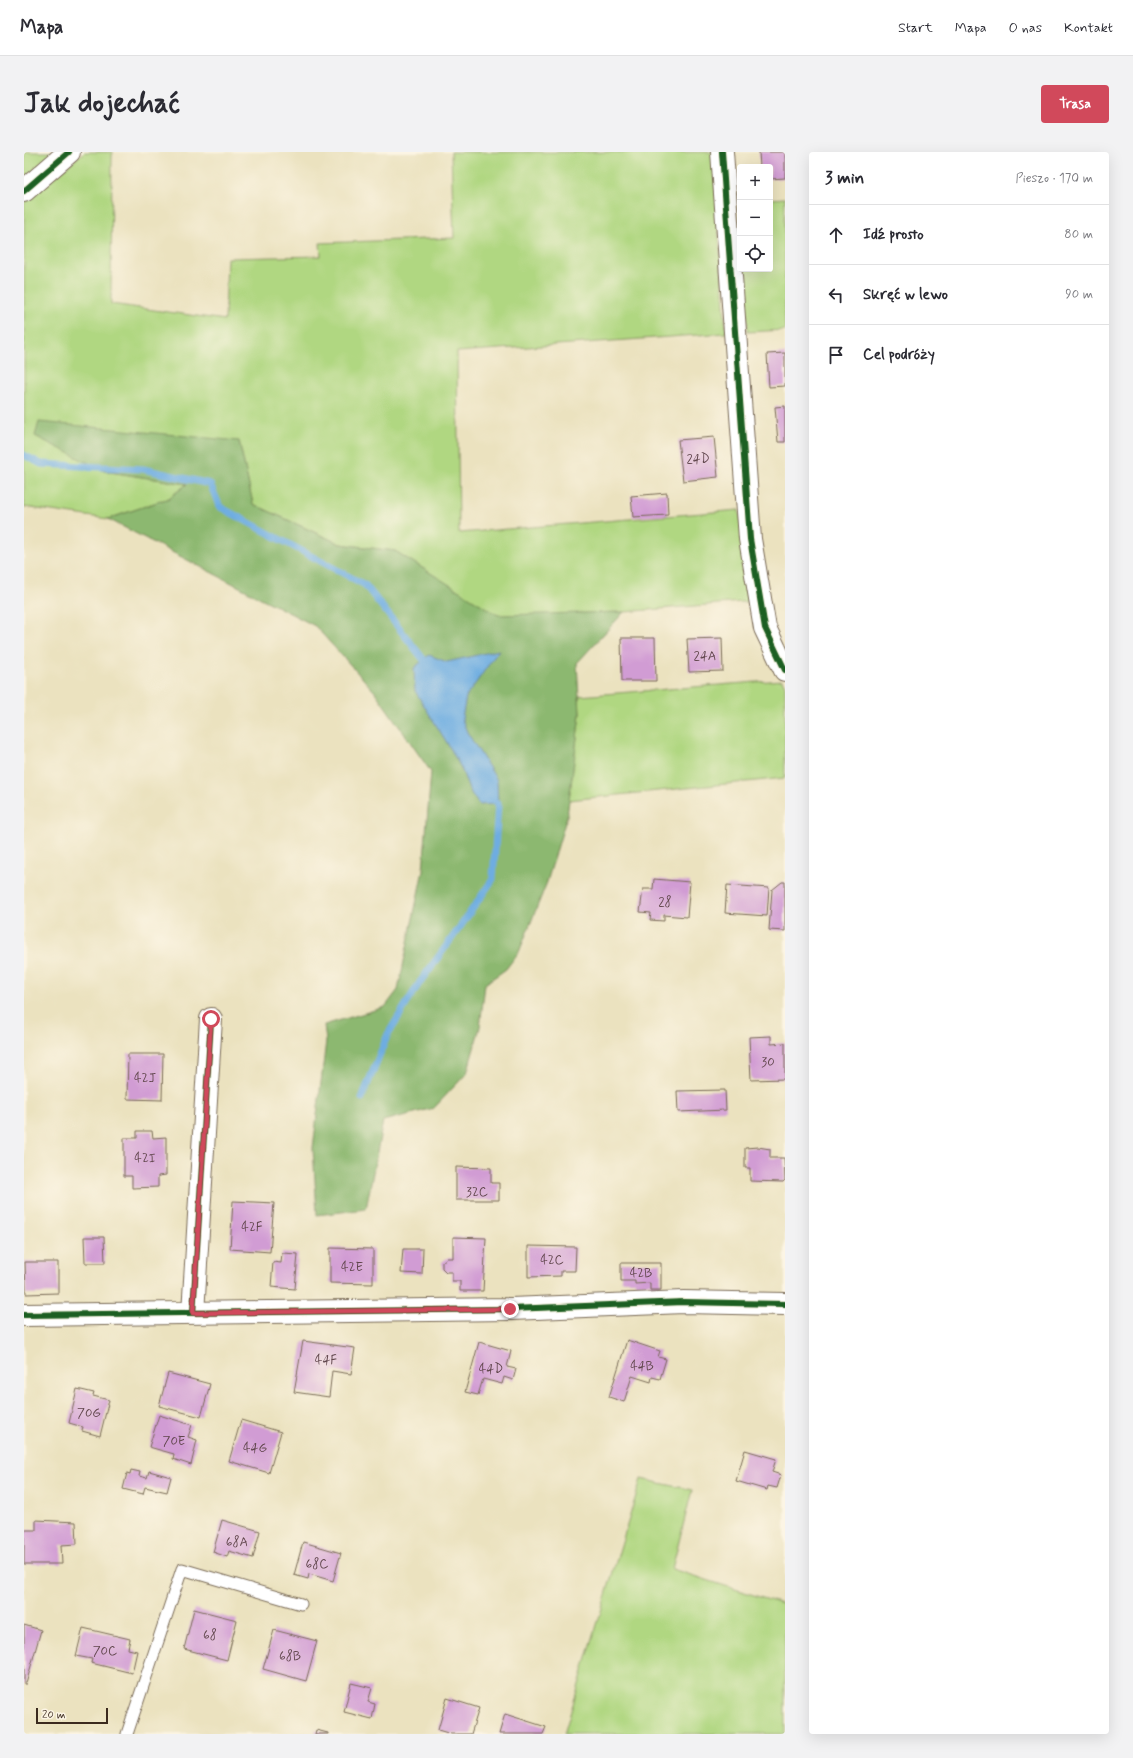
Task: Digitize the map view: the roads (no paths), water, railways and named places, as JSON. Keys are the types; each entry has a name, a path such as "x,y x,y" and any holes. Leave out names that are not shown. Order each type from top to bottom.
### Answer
{"street":[{"path":"24,192 69,152"},
{"path":"722,152 750,539 765,628 785,670"},
{"path":"193,1313 211,1019"},
{"path":"24,1315 510,1309 684,1302 785,1304"}],"lane":[{"path":"127,1734 182,1569 301,1604"}],"water":[{"path":"499,650 466,697 462,719 467,732 497,780 498,804 479,805 469,790 461,768 449,746 415,691 414,668 429,655 447,662"}],"waterway":[{"path":"24,455 41,464 143,469 210,484 220,507 365,585 424,660"},
{"path":"362,1098 388,1034 420,982 493,879 498,804"}]}
